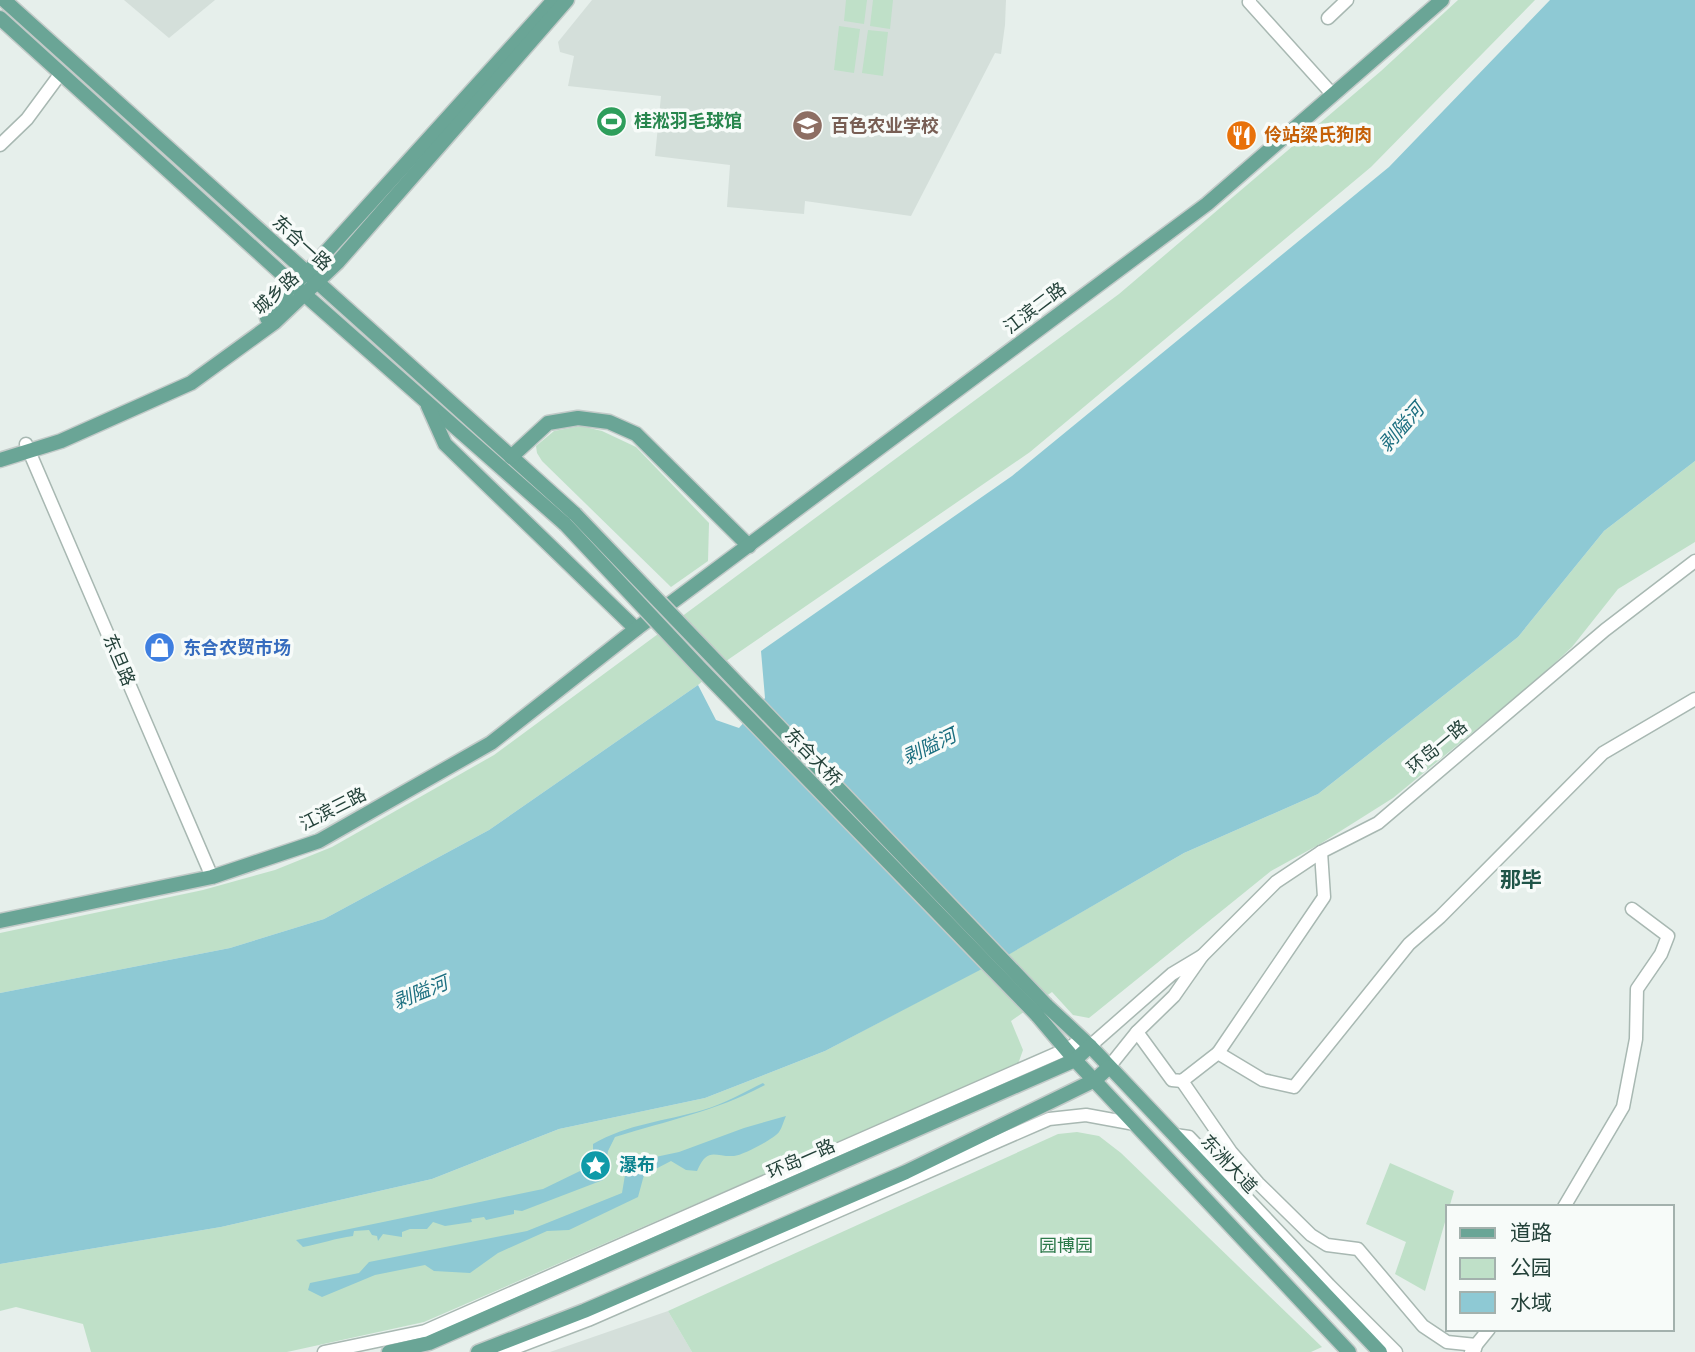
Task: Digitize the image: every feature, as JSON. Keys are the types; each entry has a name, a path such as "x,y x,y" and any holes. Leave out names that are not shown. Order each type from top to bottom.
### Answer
{"main road":[{"name":"东合一路","path":"4,0 511,457 570,519"},
{"name":"城乡路","path":"312,278 554,0"},
{"name":"城乡路","path":"0,460 187,376 269,316 312,278 338,262 567,0"},
{"name":"江滨二路","path":"636,629 1207,204 1442,0"},
{"name":"东合一路","path":"0,18 426,402 570,519"},
{"path":"426,402 445,444 636,629"},
{"path":"511,457 548,423 578,418 609,422 636,434 749,546"},
{"name":"城乡路","path":"0,452 28,447"},
{"name":"东合大桥","path":"570,519 691,658 1041,1010"},
{"name":"江滨三路","path":"0,921 212,877 320,841 491,743 636,629"},
{"path":"1041,1010 1071,1054 1349,1352"},
{"name":"东洲大道","path":"1041,1010 1086,1043 1110,1067 1380,1352"},
{"name":"环岛一路","path":"389,1352 429,1343 1071,1054 1086,1043"},
{"name":"环岛一路","path":"478,1352 584,1311 906,1172 1096,1080 1110,1067"},
{"path":"1182,1174 1198,1159"},
{"path":"878,1183 893,1187 906,1172"}],"street":[{"path":"1251,0 1248,2 1333,95"},
{"path":"1328,18 1347,0"},
{"path":"0,145 27,119 61,73"},
{"name":"东旦路","path":"28,447 212,877"},
{"name":"环岛一路","path":"1110,1067 1137,1032 1174,996 1202,956 1276,882 1321,852 1378,822 1605,630 1694,565"},
{"path":"1218,1052 1263,1080 1294,1087 1409,944 1440,917 1603,753 1695,699"},
{"path":"1137,1032 1172,1080 1182,1081 1218,1052 1324,897 1321,852"},
{"path":"1565,1205 1623,1107 1636,1039 1637,989 1661,954 1668,936 1632,909"},
{"name":"环岛一路","path":"1086,1043 1172,974 1202,956"},
{"path":"324,1352 425,1331 1071,1054"},
{"path":"1182,1081 1231,1152 1311,1235 1327,1245 1358,1249 1423,1326 1447,1342 1473,1349 1487,1331"},
{"path":"504,1352 588,1320 1049,1119 1086,1115 1135,1124"},
{"path":"1175,1135 1189,1137 1396,1352"}],"shaded area":[{"path":"124,0 215,0 169,38"},
{"name":"百色农业学校","path":"592,0 1006,0 1001,54 995,53 911,216 805,201 804,214 727,207 730,165 655,156 661,96 568,86 574,56 560,52 558,42"},
{"path":"668,1311 692,1352 550,1352"}],"green space":[{"path":"846,0 867,0 864,24 844,21"},
{"path":"873,0 893,0 890,29 870,26"},
{"path":"1458,0 1535,0 1371,167 1030,452 729,659 698,685 489,830 324,919 230,948 0,993 0,933 203,890 275,870 332,847 494,755 1119,294 1381,71"},
{"path":"839,26 860,29 854,73 834,70"},
{"path":"868,30 888,32 883,76 862,73"},
{"path":"581,426 602,431 636,447 709,523 708,561 671,587 542,461 536,446 554,431"},
{"path":"1695,461 1695,542 1618,589 1572,647 1533,683 1393,798 1271,871 1089,1018 1073,1015 1052,992 1011,1021 1023,1050 1018,1064 424,1322 287,1352 91,1352 83,1324 16,1307 0,1311 0,1264 221,1227 432,1179 559,1129 705,1098 825,1051 1016,950 1184,853 1318,794 1518,637 1604,531"},
{"name":"园博园","path":"1077,1132 1099,1136 1121,1153 1322,1347 1311,1352 692,1352 668,1311 1058,1134"},
{"path":"1390,1163 1454,1191 1450,1205 1446,1205 1446,1219 1425,1291 1395,1274 1406,1242 1366,1224"}],"water":[{"name":"剥隘河","path":"1550,0 1695,0 1695,461 1604,531 1518,637 1318,794 1184,853 1001,959 825,1051 705,1098 559,1129 432,1179 221,1227 0,1264 0,993 230,948 324,919 489,830 698,685 716,720 739,728 765,698 761,651 1012,476 1389,167"},
{"name":"瀑布","path":"763,1083 765,1085 709,1109 615,1137 608,1151 603,1180 522,1211 514,1210 514,1214 486,1220 484,1217 471,1219 472,1222 445,1226 433,1222 427,1229 402,1232 402,1237 383,1234 378,1241 377,1236 372,1235 369,1230 354,1231 353,1236 303,1247 296,1240 543,1189 580,1171 593,1158 593,1144 606,1137 633,1127 711,1107"},
{"path":"786,1116 776,1135 751,1150 734,1156 712,1154 705,1158 697,1171 686,1170 671,1161 644,1175 638,1197 569,1230 547,1231 498,1253 470,1273 434,1271 425,1265 375,1275 322,1297 308,1290 310,1283 359,1273 369,1262 527,1231 622,1193 627,1163 679,1152"}],"place":[{"name":"桂淞羽毛球馆","path":"611,121"},
{"name":"百色农业学校","path":"808,126"},
{"name":"伶站梁氏狗肉","path":"1241,135"},
{"name":"东合农贸市场","path":"160,648"},
{"name":"瀑布","path":"596,1165"}],"district":[{"name":"那毕","path":"1521,880"}]}
